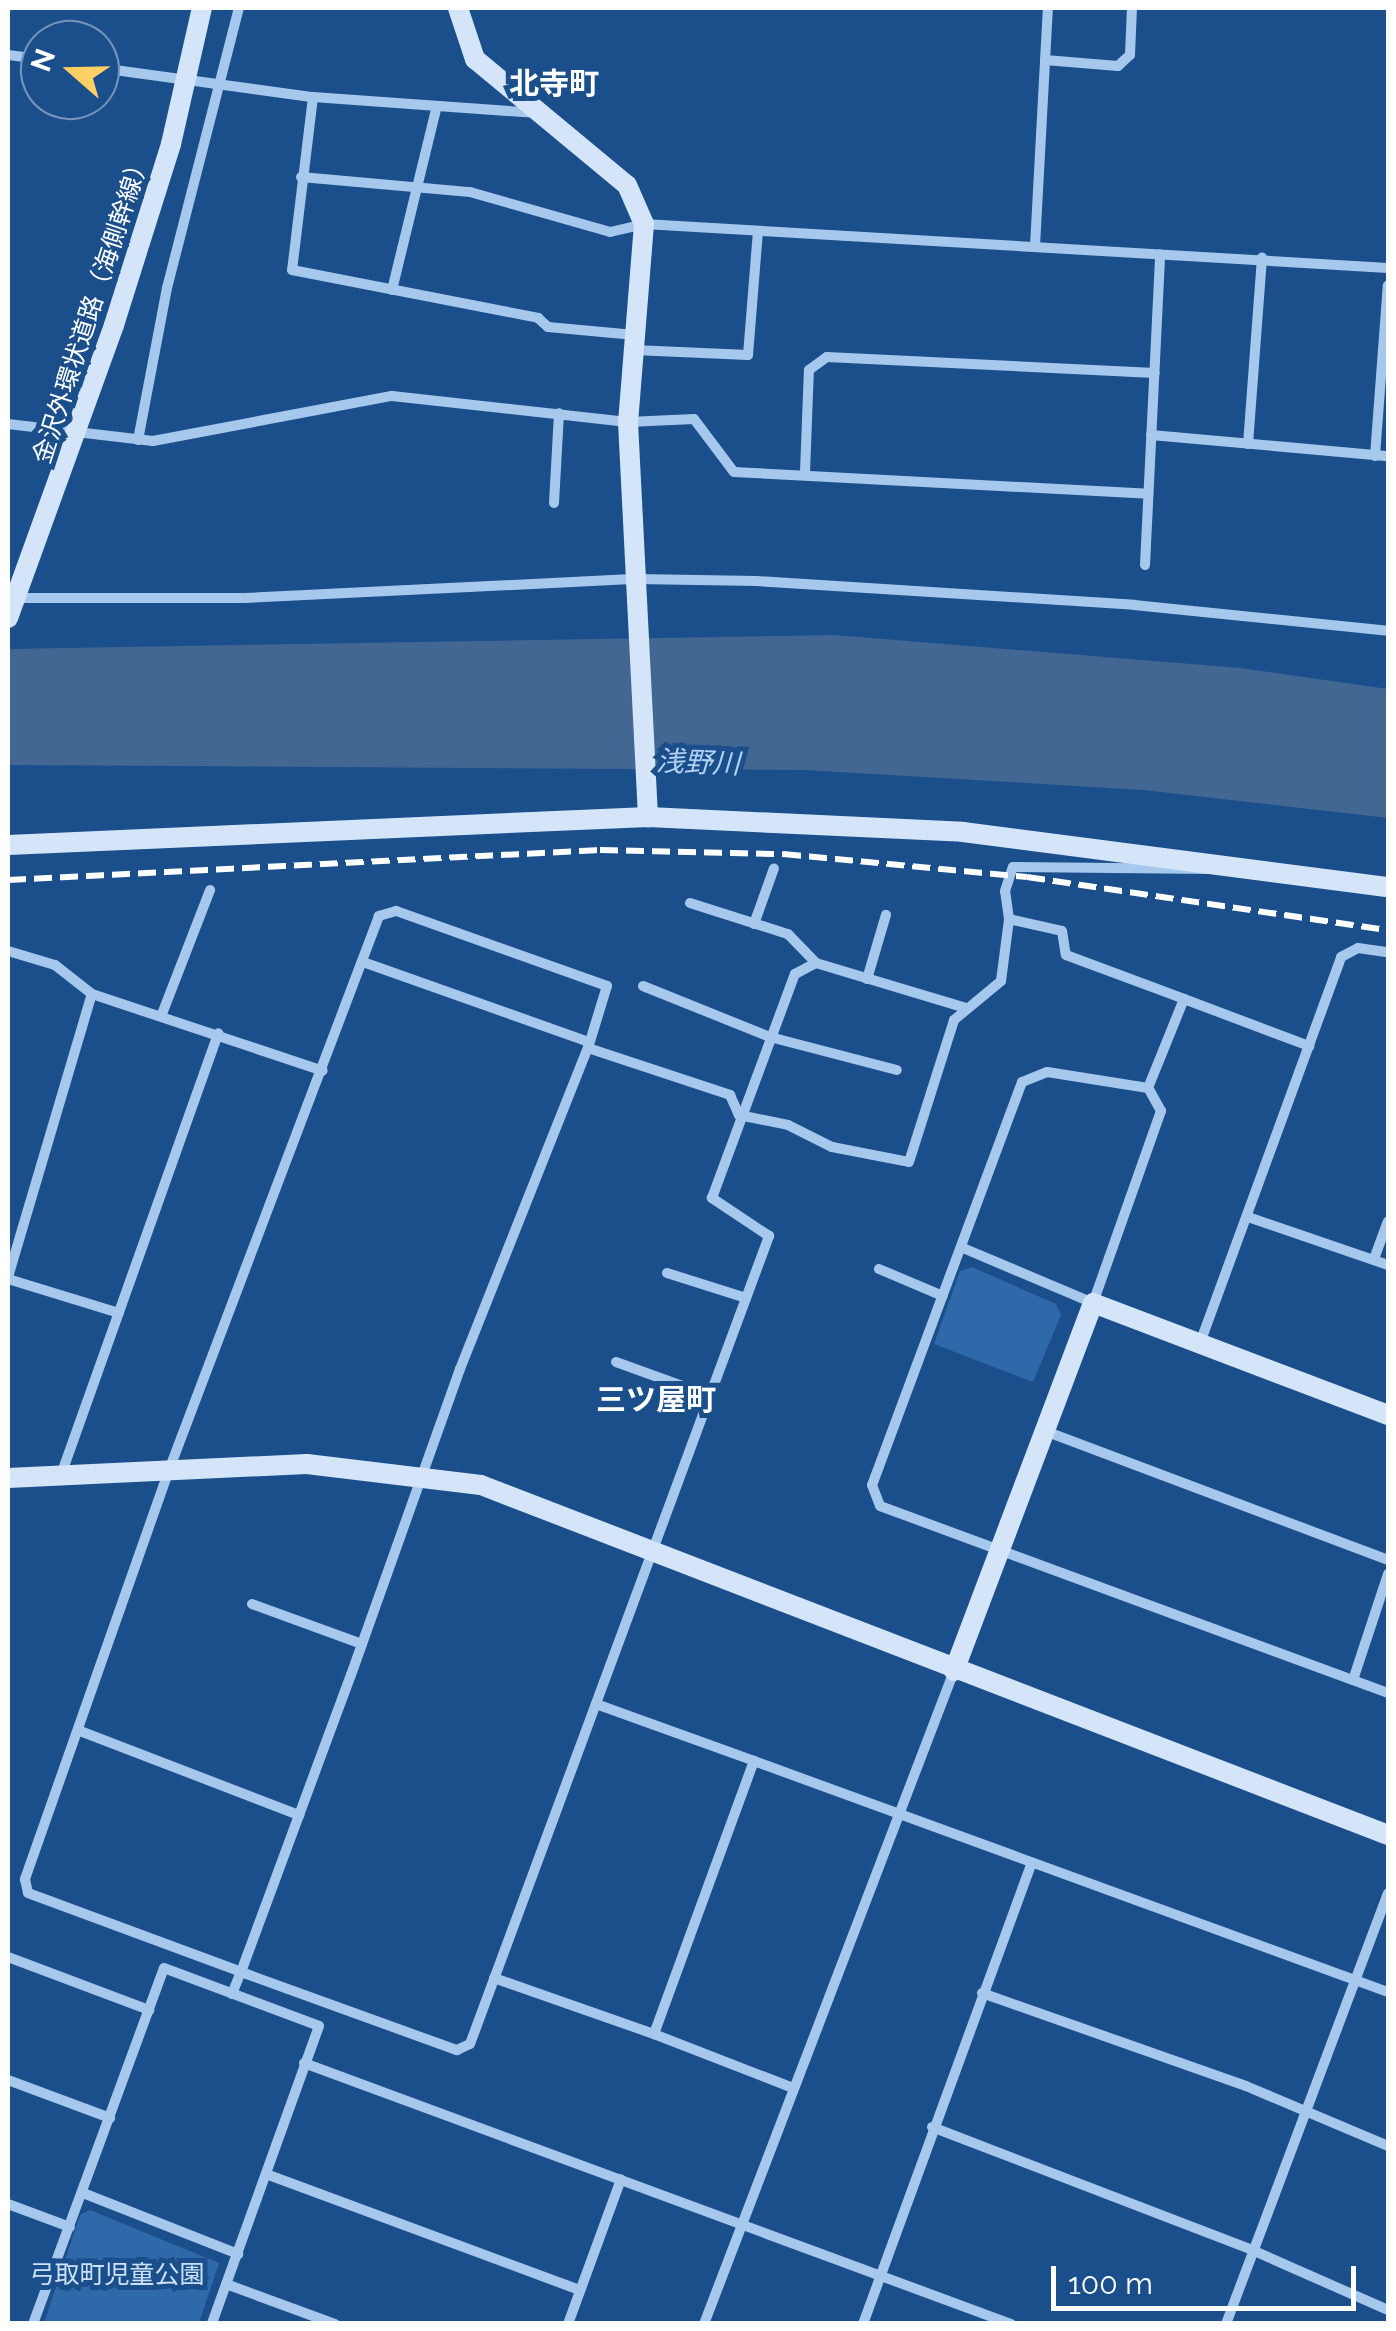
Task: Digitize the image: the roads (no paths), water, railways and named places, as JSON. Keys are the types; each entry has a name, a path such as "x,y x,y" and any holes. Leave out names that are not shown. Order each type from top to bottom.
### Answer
{"street":[{"name":"金沢外環状道路（海側幹線）","path":"8,618 51,512 120,307 171,144 202,8"},
{"path":"138,440 167,288 223,85 239,8"},
{"path":"458,8 476,59 534,114 628,185 644,224 628,422 648,817"},
{"path":"1035,246 1048,8"},
{"path":"1046,60 1118,66 1130,54 1132,8"},
{"path":"120,71 314,97 534,114"},
{"path":"314,97 292,270 538,318 548,327 748,355 758,232"},
{"path":"392,290 437,106"},
{"path":"302,177 399,191 420,185 542,209 610,232 644,224 1388,268"},
{"path":"1144,565 1160,254"},
{"path":"1248,444 1262,258"},
{"path":"1375,456 1388,285"},
{"path":"804,472 808,370 827,357 1155,373"},
{"path":"8,424 138,440 202,435 392,396 628,422 694,419 734,472 804,472 1148,494"},
{"path":"554,503 559,414"},
{"path":"1151,434 1388,456"},
{"path":"8,598 245,598 637,579 966,592 1388,632"},
{"path":"8,845 648,817 963,832 1098,845 1220,866 1388,886"},
{"path":"739,1114 788,1125 832,1147 909,1162 954,1020 1000,981 1009,919 1005,891 1013,866 1202,874 1220,866"},
{"path":"754,924 774,868"},
{"path":"162,1014 210,890"},
{"path":"690,903 788,934 816,964 966,1008"},
{"path":"232,1994 241,1972 299,1815 422,1479 588,1045 607,986 396,911 380,916 169,1470 24,1879 28,1894 241,1972 457,2050 470,2044 769,1236 712,1198 739,1114 795,974 816,964"},
{"path":"867,979 886,915"},
{"path":"1009,919 1062,931 1066,955 1309,1046"},
{"path":"1200,1343 1341,957 1358,948 1388,952"},
{"path":"8,951 55,965 92,994 162,1014 323,1071"},
{"path":"363,962 730,1095 739,1114"},
{"path":"643,986 770,1037 897,1070"},
{"path":"92,994 8,1278 119,1313"},
{"path":"1148,1088 1184,999"},
{"path":"61,1475 218,1034"},
{"path":"1148,1088 1047,1072 1022,1082 872,1485 880,1506 1388,1693"},
{"path":"704,2324 1093,1303 1161,1111 1148,1088"},
{"path":"1248,1217 1388,1264"},
{"path":"1374,1259 1388,1221"},
{"path":"963,1248 1093,1303 1388,1414"},
{"path":"880,1269 943,1296"},
{"path":"667,1273 746,1298"},
{"path":"616,1362 710,1396"},
{"path":"1044,1431 1388,1560"},
{"path":"8,1478 307,1464 481,1485 654,1549 954,1672 1388,1835"},
{"path":"1353,1680 1388,1574"},
{"path":"252,1604 362,1644"},
{"path":"596,1704 1388,1992"},
{"path":"80,1730 299,1815"},
{"path":"654,2034 754,1761"},
{"path":"863,2324 1032,1863"},
{"path":"1226,2324 1302,2110 1388,1892"},
{"path":"8,1958 149,2010"},
{"path":"34,2324 164,1968 319,2026 212,2324"},
{"path":"494,1978 793,2088"},
{"path":"982,1992 1302,2110 1388,2146"},
{"path":"304,2063 1011,2324"},
{"path":"8,2080 110,2118"},
{"path":"932,2128 1252,2250 1388,2310"},
{"path":"266,2174 580,2290"},
{"path":"568,2324 621,2180"},
{"path":"83,2193 238,2254"},
{"path":"8,2204 70,2227"},
{"path":"226,2284 335,2324"}],"water":[{"name":"浅野川","path":"834,635 1240,668 1388,689 1388,818 1144,790 805,770 8,765 8,649"}],"railway":[{"path":"8,880 600,850 783,854 1027,877 1388,930"}],"district":[{"name":"北寺町","path":"554,84"},
{"name":"三ツ屋町","path":"656,1400"}],"park label":[{"name":"弓取町児童公園","path":"117,2274"}]}
